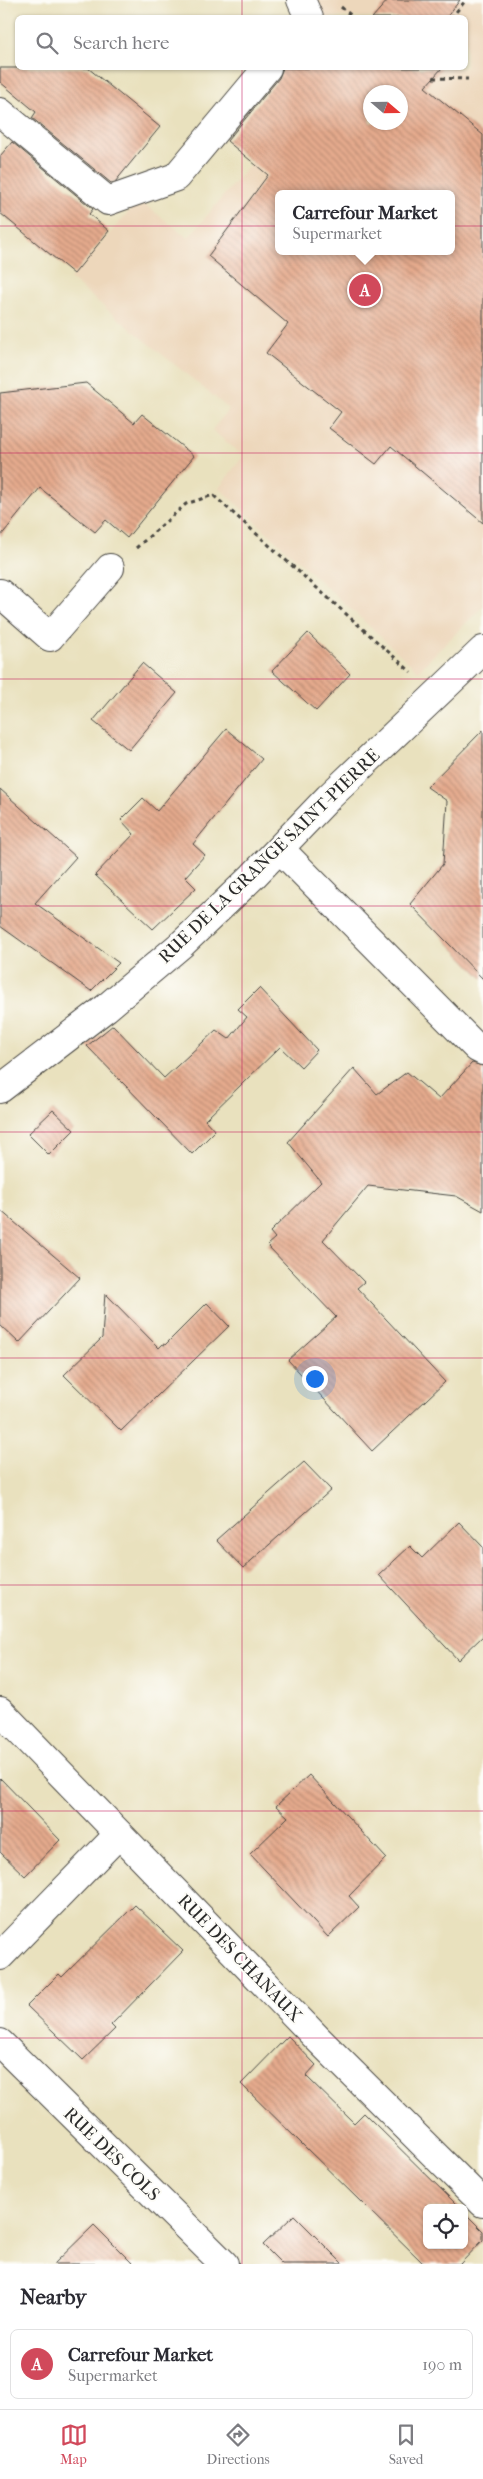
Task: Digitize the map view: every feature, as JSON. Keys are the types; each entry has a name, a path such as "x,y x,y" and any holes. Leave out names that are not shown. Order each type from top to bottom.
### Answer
{"street":[{"path":"0,112 108,201 176,177 265,70"},
{"path":"0,593 50,637 110,568"},
{"name":"RUE DE LA GRANGE SAINT-PIERRE","path":"0,1089 106,1008 176,949 280,849 329,797 483,650"},
{"path":"280,849 477,1048 483,1051"},
{"name":"RUE DES CHANAUX","path":"0,1711 318,2039 483,2203"},
{"path":"0,1956 119,1834"},
{"name":"RUE DES COLS","path":"0,2044 224,2264"}],"path":[{"path":"454,15 466,0"},
{"path":"433,78 468,79"},
{"path":"110,568 148,540 186,504 214,495 437,695"}],"shaded area":[{"path":"295,0 483,0 483,606 418,671 219,488 243,456 212,430 229,409 70,279 139,200 188,238 251,163 226,141 287,70 468,70 468,15 314,15"}],"building":[{"path":"388,0 460,0 448,15 375,15"},
{"path":"0,68 15,68 15,70 90,70 160,127 115,182 111,183 32,118 36,112 0,82"},
{"path":"282,70 440,70 425,87 483,135 483,523 391,446 376,464 329,428 341,412 266,353 288,324 208,256 268,175 227,141 279,78"},
{"path":"12,142 93,209 89,214 109,231 74,274 0,213 0,156"},
{"path":"86,383 134,423 142,414 194,456 127,538 106,520 95,532 40,488 0,537 0,393"},
{"path":"308,633 350,674 316,711 272,671"},
{"path":"142,663 177,693 129,750 93,721"},
{"path":"226,729 262,759 193,844 205,855 185,877 196,888 153,929 95,875 134,834 121,820 143,798 157,811"},
{"path":"483,730 483,979 410,904 443,864 447,801 427,787"},
{"path":"0,789 76,857 35,903 119,963 91,991 0,926"},
{"path":"259,988 317,1050 301,1067 280,1047 205,1120 215,1131 192,1154 87,1046 113,1025 164,1078 216,1030 229,1039 247,1017 238,1009"},
{"path":"472,1063 483,1066 483,1211 456,1196 368,1186 323,1240 364,1282 357,1288 445,1382 372,1451 288,1360 336,1317 267,1245 275,1238 270,1232 321,1182 288,1142 354,1068 377,1094 407,1072 439,1099"},
{"path":"53,1110 74,1130 49,1155 28,1134"},
{"path":"0,1210 80,1278 19,1343 0,1325"},
{"path":"105,1293 159,1348 163,1344 165,1345 207,1303 229,1326 121,1431 64,1375 102,1338"},
{"path":"304,1462 331,1490 243,1568 216,1540"},
{"path":"459,1522 483,1547 483,1636 458,1660 379,1575 410,1546 422,1558"},
{"path":"309,1775 386,1858 349,1896 359,1907 328,1937 250,1854 288,1817 276,1806"},
{"path":"0,1778 60,1840 25,1876 0,1852"},
{"path":"135,1905 183,1951 111,2025 115,2029 83,2060 27,2006 59,1974 62,1977"},
{"path":"288,2036 316,2065 306,2076 354,2123 364,2113 456,2204 423,2204 423,2249 468,2249 468,2216 483,2231 483,2240 460,2264 424,2264 241,2084"},
{"path":"294,2215 343,2264 282,2264 263,2245"},
{"path":"94,2225 133,2264 54,2264"}],"place":[{"name":"Carrefour Market","path":"365,290"}]}
